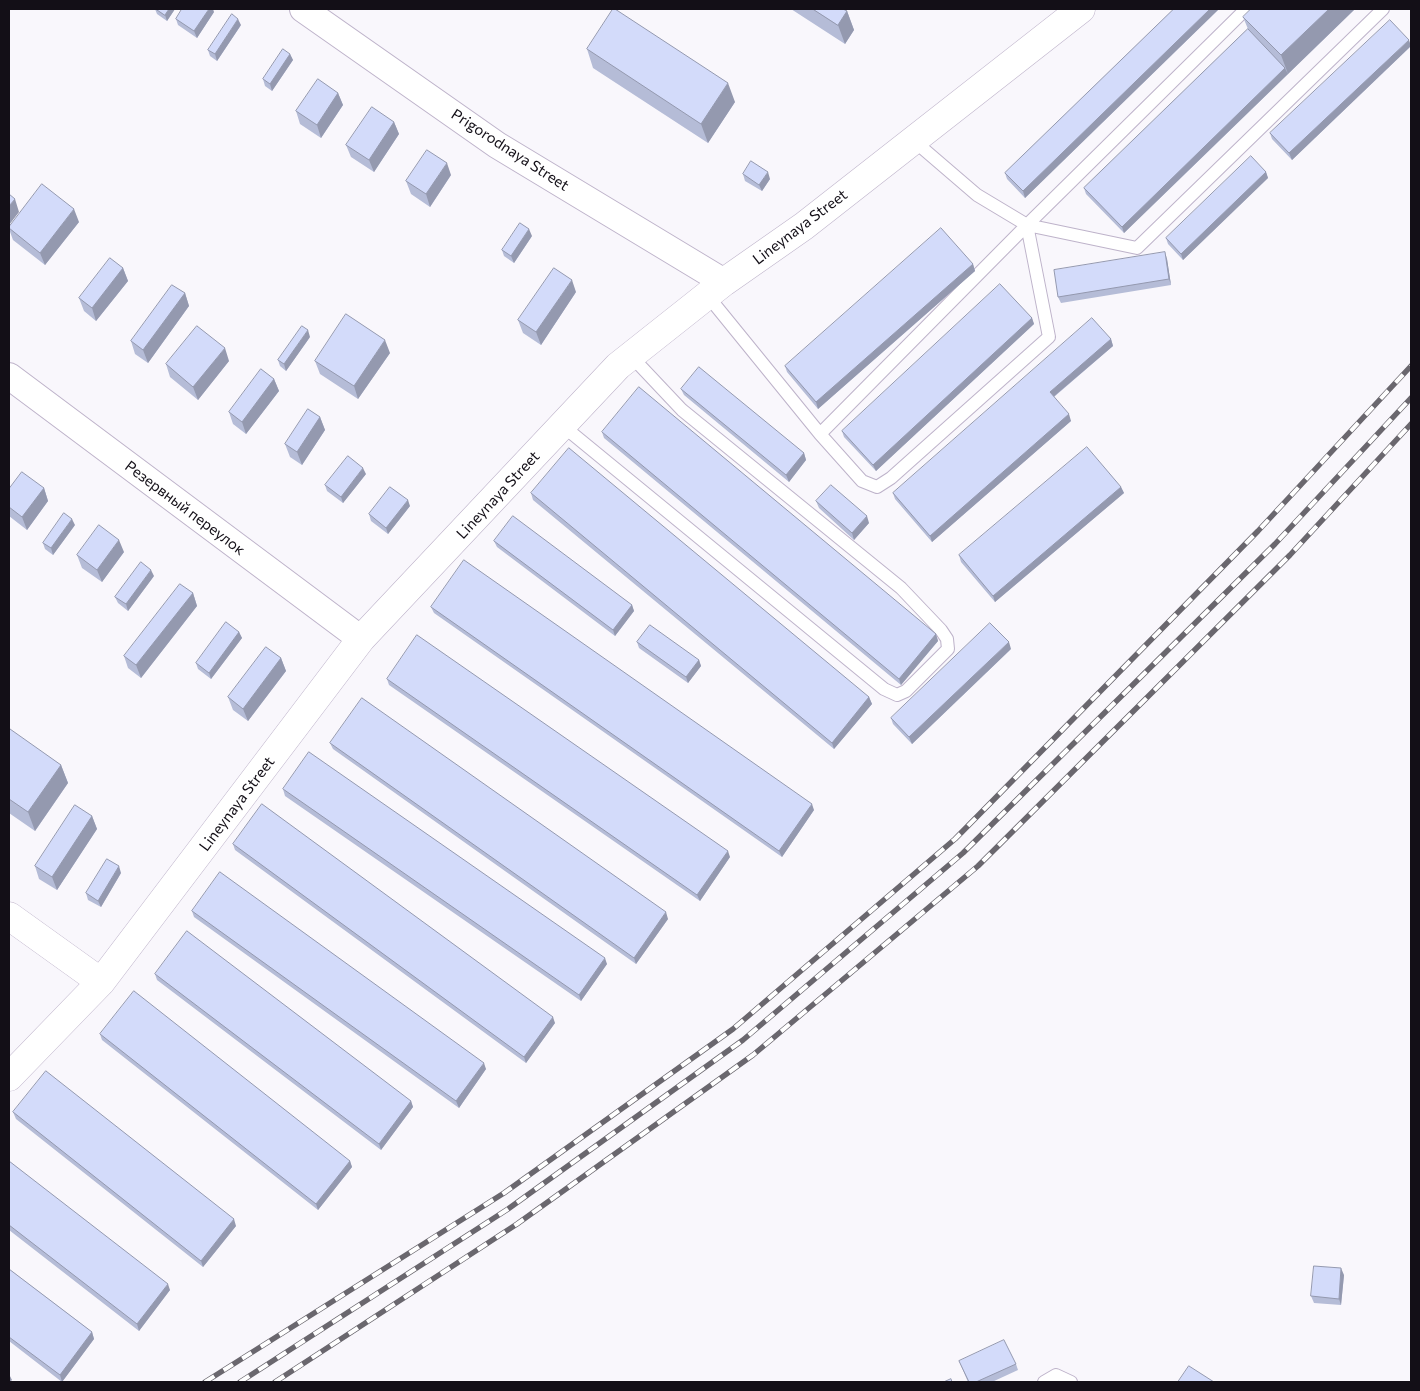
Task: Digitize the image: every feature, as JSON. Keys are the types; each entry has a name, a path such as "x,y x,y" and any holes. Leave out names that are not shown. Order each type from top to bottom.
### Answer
{"street":[{"name":"Prigorodnaya Street","path":"303,9 497,145 716,289"},
{"name":"Lineynaya Street","path":"9,1077 101,982 362,640 618,366 716,289 804,226 1081,9"},
{"name":"Резервный переулок","path":"9,376 362,640"},
{"path":"9,916 101,982"}],"lane":[{"path":"820,434 1027,225 1246,9"},
{"path":"913,140 977,195 1027,225 1137,248 1383,9"},
{"path":"716,289 820,434 862,481 877,487 891,478 1049,337 1027,225"},
{"path":"563,426 884,689 897,694 906,691 948,650 947,639 941,630 901,588 682,410 631,356"},
{"path":"1044,1382 1056,1375 1071,1382"}],"building":[{"path":"156,9 169,9 165,15"},
{"path":"182,9 209,9 194,31 176,19"},
{"path":"613,9 728,83 701,124 587,49"},
{"path":"813,9 843,9 847,11 838,25"},
{"path":"1174,9 1210,9 1023,191 1005,173"},
{"path":"1251,9 1329,9 1281,55 1243,17"},
{"path":"232,14 238,19 215,54 208,50"},
{"path":"1390,20 1409,40 1289,153 1270,133"},
{"path":"1248,29 1285,68 1122,227 1084,188"},
{"path":"283,49 290,54 270,84 263,79"},
{"path":"318,79 338,93 317,125 296,111"},
{"path":"372,107 394,122 369,160 346,145"},
{"path":"427,150 447,163 426,194 406,181"},
{"path":"1251,156 1266,172 1181,254 1166,238"},
{"path":"751,161 768,172 759,185 743,174"},
{"path":"42,184 74,209 40,253 9,227"},
{"path":"9,194 15,199 9,206"},
{"path":"520,223 529,229 511,256 502,250"},
{"path":"941,228 973,264 816,402 785,366"},
{"path":"1165,252 1169,279 1058,297 1054,270"},
{"path":"110,258 123,268 92,308 79,298"},
{"path":"554,268 572,280 536,332 518,320"},
{"path":"1000,284 1032,318 873,465 842,431"},
{"path":"172,285 185,293 143,350 131,341"},
{"path":"346,314 385,340 354,386 315,361"},
{"path":"1092,318 1111,339 1050,392 1069,414 930,536 893,493"},
{"path":"197,326 225,348 193,387 166,364"},
{"path":"302,326 308,330 284,364 278,360"},
{"path":"699,367 804,453 786,475 681,389"},
{"path":"261,369 274,379 242,422 229,412"},
{"path":"639,387 936,634 899,679 602,432"},
{"path":"308,409 320,417 297,452 285,444"},
{"path":"1087,447 1121,487 993,596 959,555"},
{"path":"569,448 869,697 832,743 531,493"},
{"path":"348,456 363,468 341,497 325,485"},
{"path":"22,472 44,488 22,517 9,507 9,489"},
{"path":"831,485 867,516 852,533 816,501"},
{"path":"390,487 408,500 386,528 369,514"},
{"path":"64,513 72,519 51,548 43,543"},
{"path":"513,516 632,605 613,630 494,541"},
{"path":"99,525 119,540 97,570 77,555"},
{"path":"464,560 812,804 779,851 431,607"},
{"path":"141,562 151,570 126,604 115,597"},
{"path":"180,584 193,593 136,665 124,656"},
{"path":"226,622 239,632 209,673 196,663"},
{"path":"990,623 1009,642 909,737 891,718"},
{"path":"650,625 699,660 686,677 637,642"},
{"path":"417,635 728,851 697,895 387,679"},
{"path":"266,647 281,658 243,709 228,697"},
{"path":"362,698 666,912 634,958 330,743"},
{"path":"10,729 61,765 28,812 9,799"},
{"path":"309,752 605,958 579,995 283,789"},
{"path":"262,804 553,1017 524,1057 233,844"},
{"path":"75,805 92,816 52,877 35,866"},
{"path":"107,859 119,866 98,901 86,893"},
{"path":"220,872 484,1063 456,1101 192,911"},
{"path":"187,931 411,1101 379,1144 155,974"},
{"path":"134,991 350,1161 316,1204 100,1034"},
{"path":"46,1071 234,1219 201,1261 13,1112"},
{"path":"9,1161 168,1284 137,1324 9,1225"},
{"path":"1314,1266 1341,1268 1339,1299 1311,1296"},
{"path":"9,1269 92,1332 60,1375 9,1337"},
{"path":"1004,1340 1016,1364 976,1382 969,1382 959,1361"},
{"path":"1189,1366 1214,1382 1178,1382"}],"railway":[{"path":"205,1382 504,1193 733,1029 955,839 1258,531 1411,366"},
{"path":"240,1382 508,1209 743,1040 963,853 1275,544 1411,398"},
{"path":"275,1382 517,1224 753,1055 978,866 1290,555 1411,424"}]}
